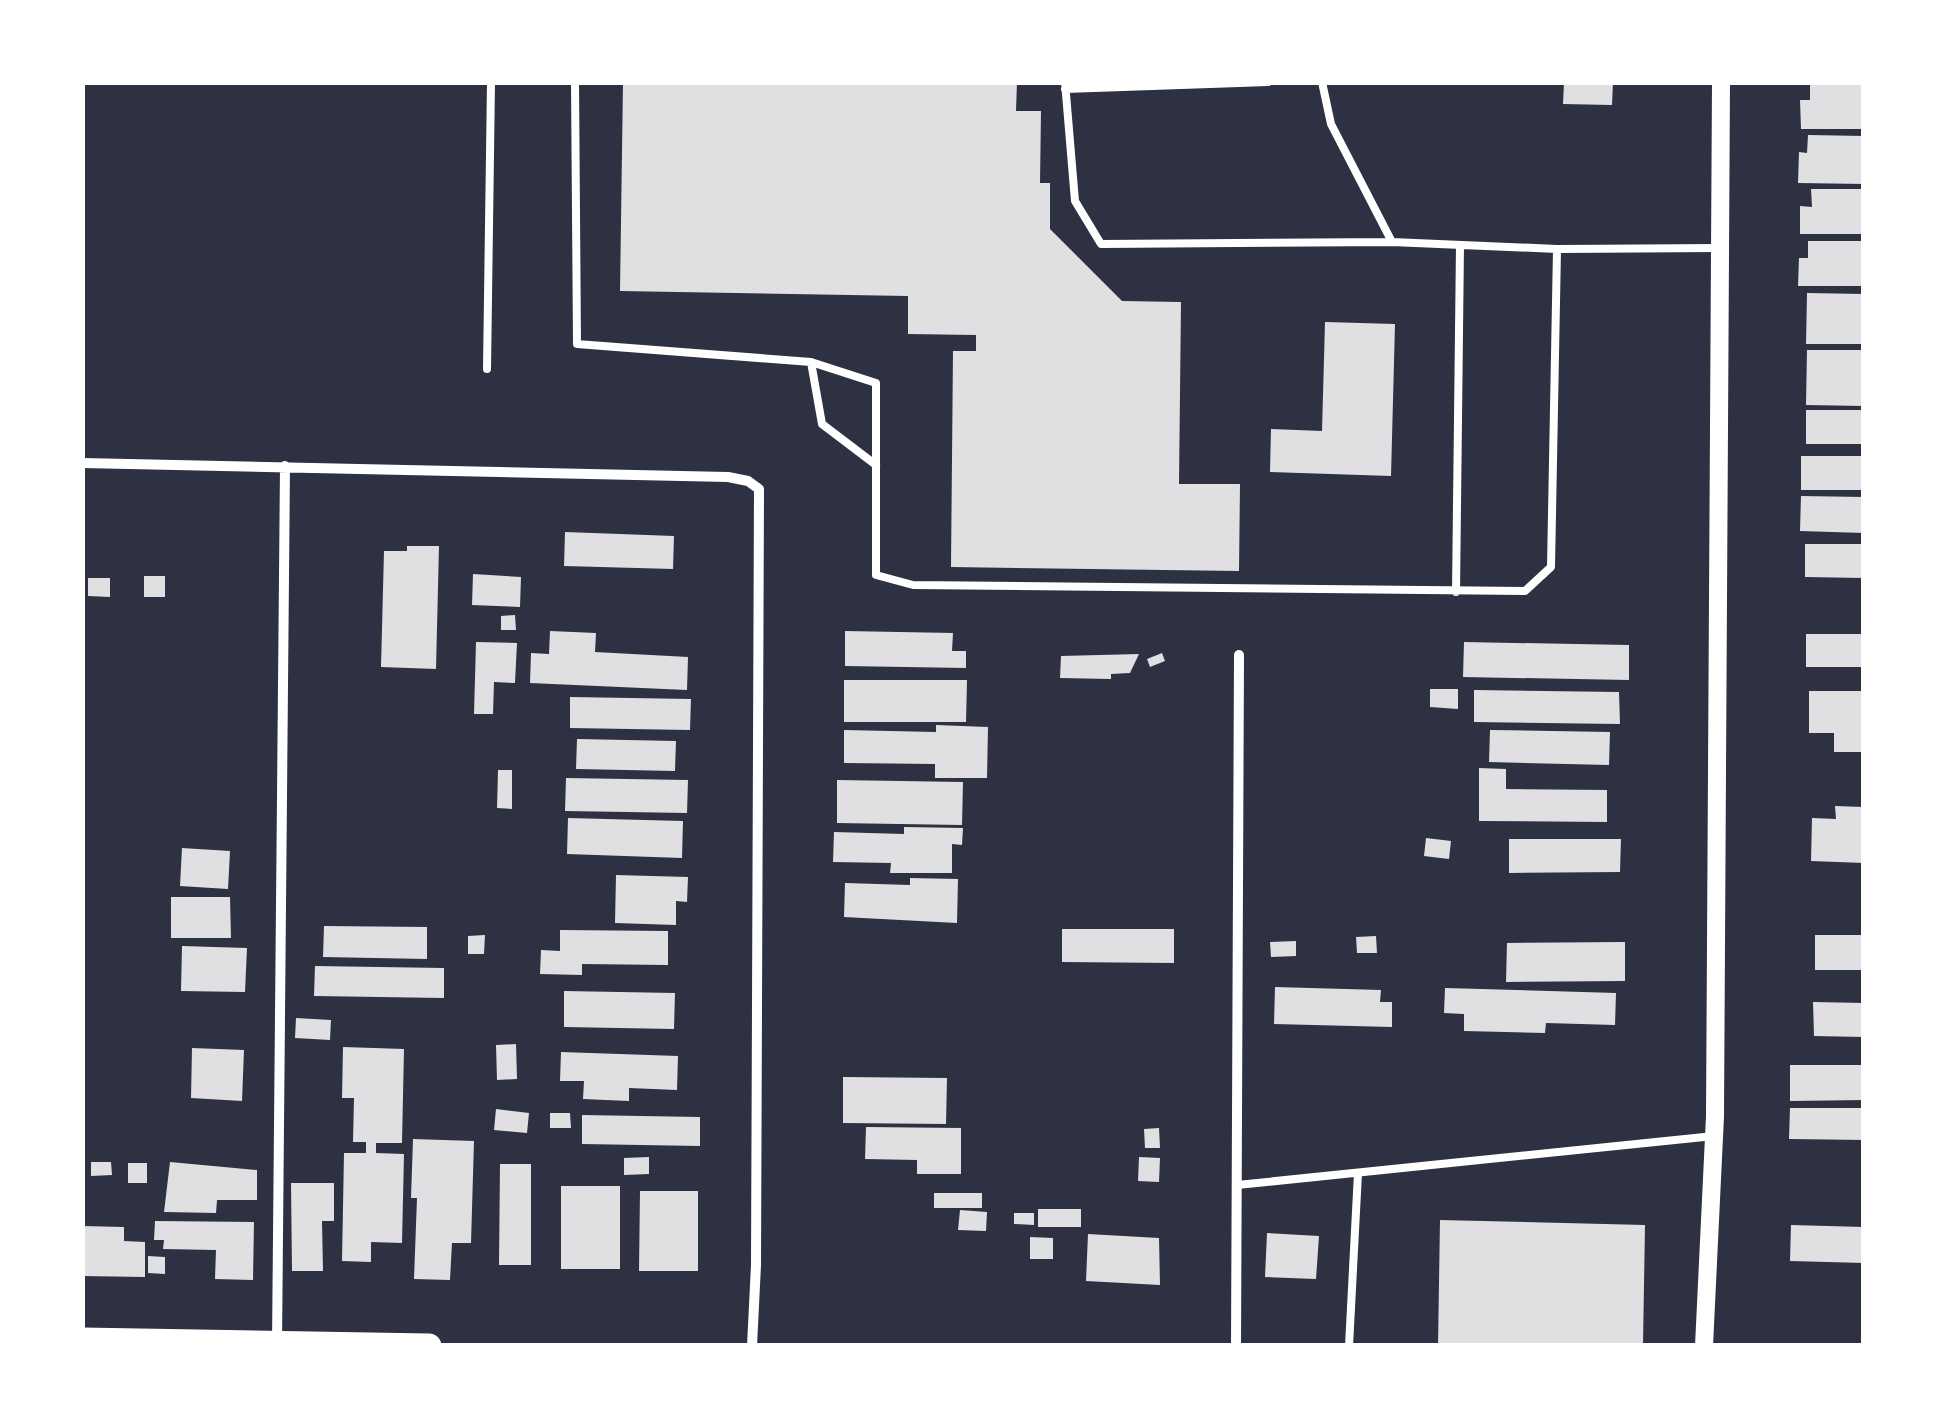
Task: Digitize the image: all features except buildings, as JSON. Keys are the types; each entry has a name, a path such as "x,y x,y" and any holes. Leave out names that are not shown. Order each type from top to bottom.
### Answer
{"main road":[{"path":"82,1340 428,1346"}],"street":[{"path":"1704,1346 1714,1136 1721,82"},
{"path":"82,462 728,478 748,480 759,488 757,1226 752,1346"},
{"path":"277,1344 284,466"},
{"path":"1236,1346 1243,668 1239,654"}],"lane":[{"path":"488,368 492,82"},
{"path":"575,82 577,344 812,362 876,383 876,575 913,584 1525,591 1550,567 1557,249"},
{"path":"1268,82 1065,86 1075,202 1101,244 1392,242 1557,249 1720,248"},
{"path":"1322,82 1331,124 1392,242"},
{"path":"1456,592 1460,245"},
{"path":"812,362 822,424 876,464"},
{"path":"1237,1185 1714,1136"},
{"path":"1349,1346 1358,1173"}]}
